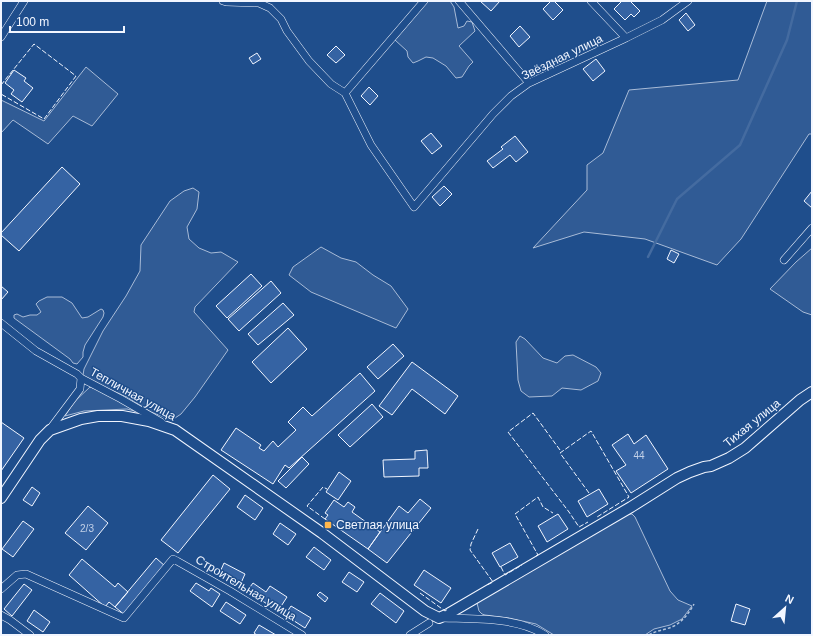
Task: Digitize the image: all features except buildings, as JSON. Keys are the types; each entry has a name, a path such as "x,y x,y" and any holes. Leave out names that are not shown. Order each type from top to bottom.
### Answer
{"street":[{"path":"1,37 24,1"},
{"path":"223,1 259,3 270,8 281,19 287,31 309,61 331,84 345,93 424,1"},
{"path":"459,1 530,83"},
{"path":"591,1 626,38"},
{"name":"Звёздная улица","path":"345,93 371,145 414,206 493,114 511,96 530,83 662,20 688,1"},
{"path":"784,260 812,228"},
{"name":"Тепличная улица","path":"1,323 36,351 77,374 81,378 121,398 175,430"},
{"name":"Тепличная улица","path":"50,430 80,388 81,378"},
{"name":"Тихая улица","path":"438,618 455,610 631,507 677,478 730,458 745,448 800,400 812,392"},
{"path":"1,498 40,440 50,430 82,419 98,416 122,416 149,421 175,430 296,515 425,611 438,618 488,620 516,624 530,628 545,635"},
{"name":"Строительная улица","path":"1,589 17,575 26,574 124,618 173,559 230,591 302,635"},
{"path":"1,615 30,635"},
{"path":"410,635 429,624"}],"path":[{"path":"649,635 674,626 683,619 694,604"}],"shaded area":[{"path":"428,1 450,1 454,7 458,28 464,26 467,21 472,22 475,31 459,46 473,62 462,77 456,78 446,66 433,58 426,57 413,63 408,57 407,51 395,40"},
{"path":"767,1 812,1 812,134 809,134 741,239 717,265 645,239 584,232 533,248 587,190 587,165 603,153 629,90 738,80"},
{"path":"86,67 118,94 92,126 73,116 48,144 13,120 1,133 1,100 44,121"},
{"path":"193,188 199,192 197,209 187,227 189,239 199,248 211,253 221,252 238,262 195,307 194,312 228,350 195,397 181,414 175,418 169,419 151,412 127,397 88,380 83,375 84,369 103,331 126,296 140,271 141,245 170,201 184,191"},
{"path":"321,247 341,258 356,262 391,286 408,309 396,328 311,292 289,275 293,267"},
{"path":"812,248 812,315 803,312 770,289"},
{"path":"47,297 62,297 72,303 82,318 88,317 101,309 103,310 103,317 85,345 83,357 77,364 73,363 70,359 14,318 14,315 17,314 23,317 37,315 41,312 36,304"},
{"path":"520,336 525,339 543,358 557,363 565,356 573,355 596,367 601,373 598,381 581,390 562,388 552,396 529,397 521,391 518,380 516,342"},
{"path":"90,387 99,390 138,412 127,409 84,411 65,416 74,402"},
{"path":"629,514 632,514 635,517 670,591 678,600 692,606 682,619 670,625 654,629 645,635 554,635 536,624 509,618 485,615 479,611 477,603 480,600"}],"waterway":[{"path":"648,257 677,199 740,145 787,40 797,1"}],"fence":[{"path":"1,85 34,44 76,76 44,119 1,94"},
{"path":"560,450 533,413 508,432 579,527 588,522"},
{"path":"589,493 560,453 591,431 629,497 597,517"},
{"path":"325,519 307,506 323,487 327,489"},
{"path":"536,556 538,555 515,514 538,497 543,507 553,513"},
{"path":"478,529 471,544 470,550 493,582 487,585"},
{"path":"501,567 505,575 522,565"},
{"path":"420,593 445,611 448,609"}],"place":[{"name":"Светлая улица","path":"328,525"}]}
